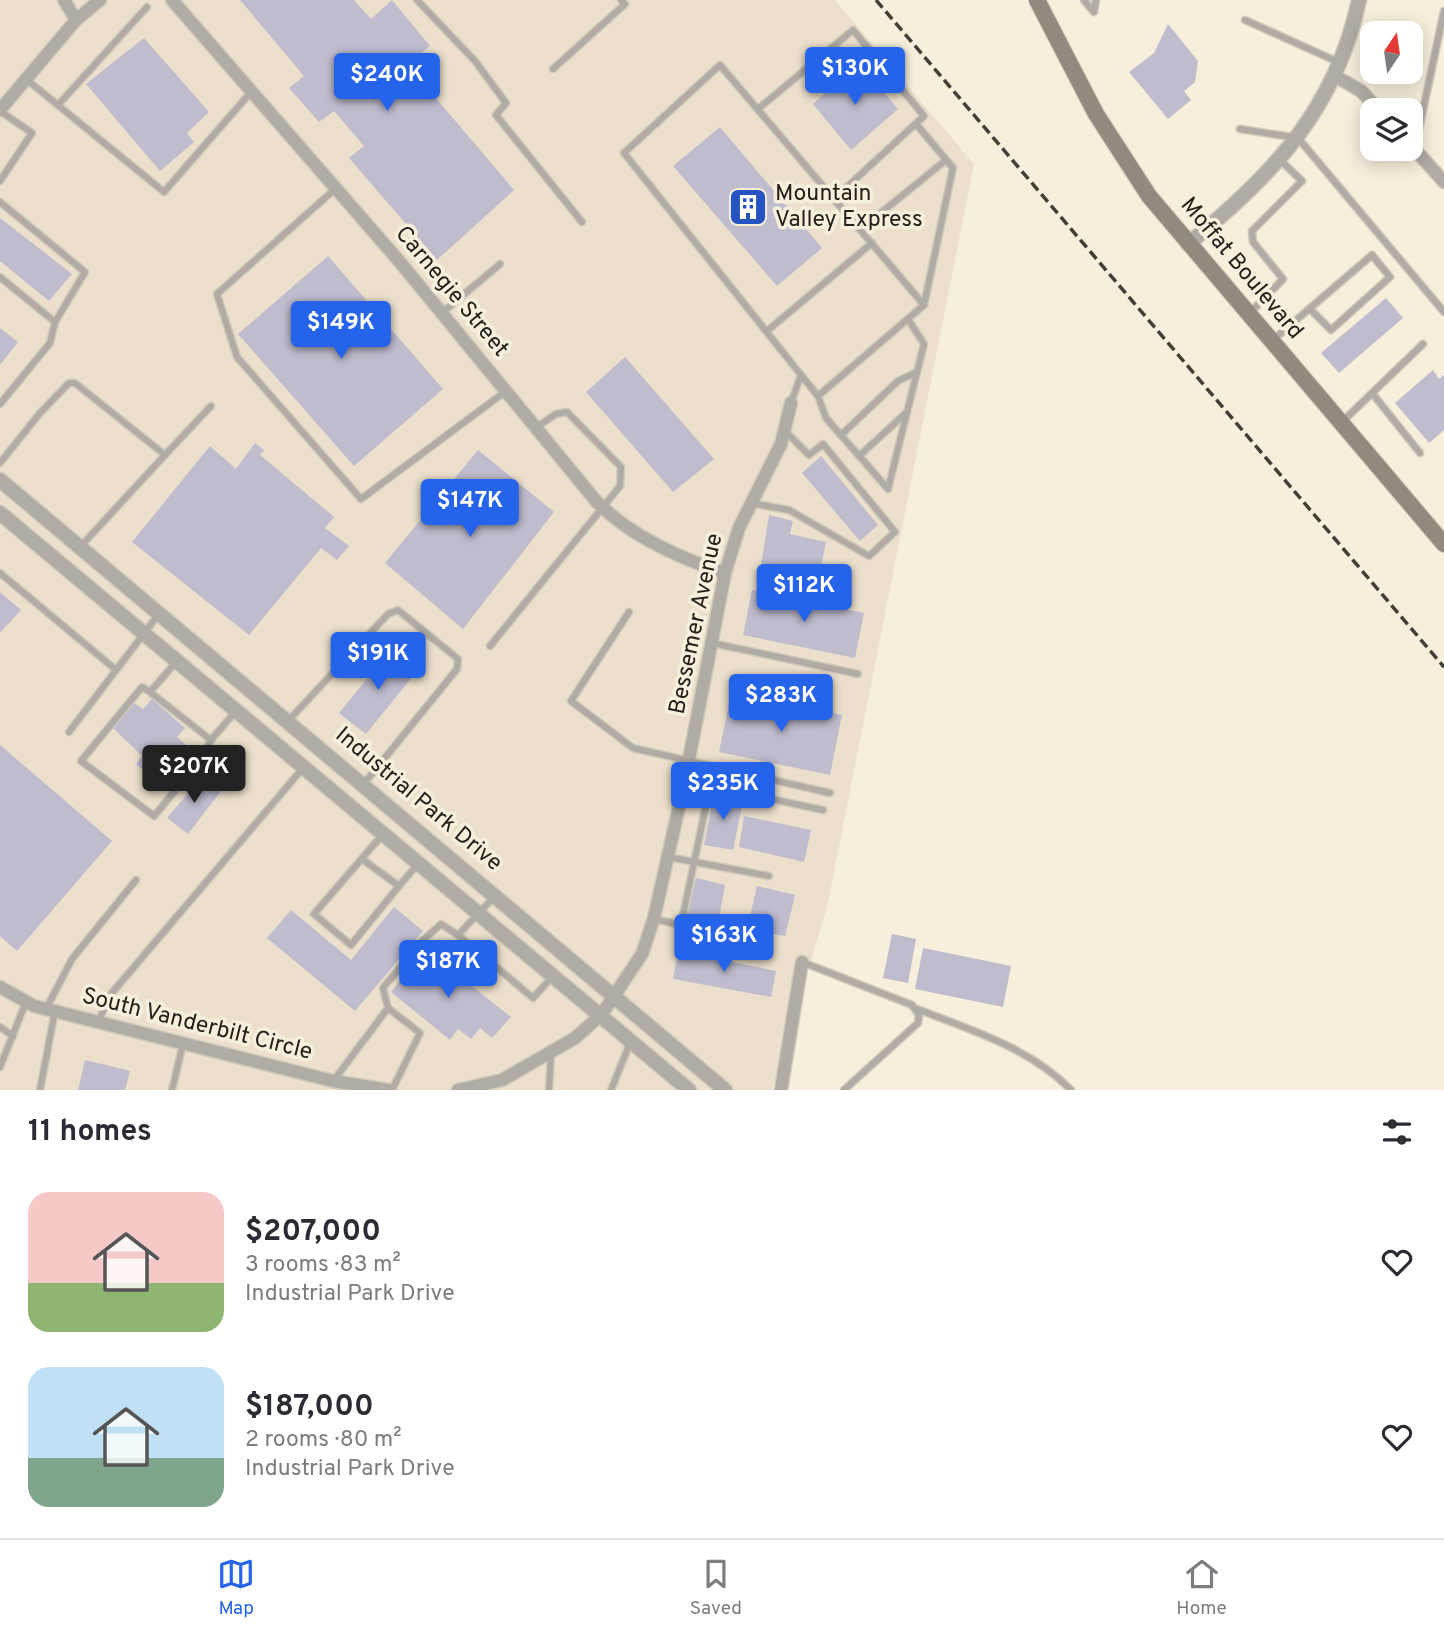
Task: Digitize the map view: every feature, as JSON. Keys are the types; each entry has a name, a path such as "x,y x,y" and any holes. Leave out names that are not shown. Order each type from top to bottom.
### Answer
{"main road":[{"name":"Moffat Boulevard","path":"1037,0 1097,114 1149,196 1444,544"}],"street":[{"path":"64,0 76,20"},
{"path":"0,110 76,20 100,0"},
{"name":"Carnegie Street","path":"172,0 442,313 604,509 644,537 694,563 725,573"},
{"path":"1188,244 1242,200 1298,138 1337,70 1359,0"},
{"path":"1337,70 1368,98"},
{"path":"1423,158 1444,182"},
{"name":"Bessemer Avenue","path":"602,1014 642,954 654,918 689,761 725,573 750,503 772,464 791,403"},
{"name":"Industrial Park Drive","path":"1,483 616,996 715,1087"},
{"name":"Industrial Park Drive","path":"0,513 303,768 602,1014 689,1090"},
{"path":"63,565 80,547"},
{"path":"781,1090 802,962"},
{"name":"South Vanderbilt Circle","path":"0,987 26,1002 50,1010 333,1081 390,1090"},
{"path":"458,1090 502,1080 551,1054 602,1014"}],"lane":[{"path":"417,0 475,61 506,103 496,115 582,222"},
{"path":"553,69 625,4 621,0"},
{"path":"1084,0 1094,12 1096,0"},
{"path":"58,105 147,7"},
{"path":"1423,102 1444,11"},
{"path":"1245,20 1337,70"},
{"path":"758,109 853,30 923,116 917,125 835,198"},
{"path":"908,319 924,344 888,489 826,418 818,396 802,374 624,153 720,65 924,305"},
{"path":"26,79 164,191 251,92"},
{"path":"0,110 32,133 0,181"},
{"path":"818,396 924,305 953,168 917,125"},
{"path":"1240,129 1298,138 1444,312"},
{"path":"860,229 946,160"},
{"path":"1249,315 1283,279 1251,236 1301,184 1302,181 1280,160"},
{"path":"335,189 217,294 237,357 361,499 506,391"},
{"path":"0,202 85,272 55,322 50,343 0,404"},
{"path":"767,331 872,243"},
{"path":"1272,342 1372,255 1390,277 1331,330 1310,309"},
{"path":"442,313 500,264"},
{"path":"0,277 55,322"},
{"path":"1341,423 1423,344"},
{"path":"841,435 898,381 917,372"},
{"path":"791,403 802,374"},
{"path":"0,463 40,413 69,383 75,383 165,455"},
{"path":"1372,393 1420,453"},
{"path":"80,547 211,406"},
{"path":"490,646 620,486 621,467 567,412 556,414 537,427"},
{"path":"859,456 906,413"},
{"path":"750,503 789,510 869,556 895,532 823,444 810,455 784,431"},
{"path":"0,573 116,669"},
{"path":"288,721 388,614 398,610 458,659 457,669 363,785"},
{"path":"629,612 571,701 634,748 830,793"},
{"path":"69,732 159,613"},
{"path":"712,643 858,674"},
{"path":"150,692 177,661"},
{"path":"211,740 142,687 81,761 154,816 199,762 211,740 236,711"},
{"path":"97,1022 111,994 303,768"},
{"path":"685,780 823,810"},
{"path":"654,918 681,925 710,786"},
{"path":"383,834 314,914 351,945 418,863"},
{"path":"668,857 769,876"},
{"path":"362,859 399,887"},
{"path":"40,1090 50,1010 72,960 136,880"},
{"path":"458,935 496,895"},
{"path":"390,1090 420,1033 388,1008 383,988 422,941 441,925 458,935 533,998 554,975"},
{"path":"802,962 1000,1042 1044,1067 1071,1090"},
{"path":"0,1067 26,1002"},
{"path":"333,1081 388,1008"},
{"path":"844,1090 918,1023 917,1009"},
{"path":"0,1027 12,1036"},
{"path":"611,1090 631,1041"},
{"path":"172,1090 183,1044"},
{"path":"549,1090 551,1054"}],"shaded area":[{"path":"0,0 835,0 974,164 827,907 772,1090 0,1090"}],"building":[{"path":"240,0 354,0 371,19 392,0 430,46 407,64 514,190 437,260 349,158 364,146 334,111 319,122 289,88 304,76"},
{"path":"1168,24 1198,61 1195,82 1184,91 1191,100 1168,119 1129,72 1154,53"},
{"path":"144,38 209,112 187,133 194,142 160,171 86,84"},
{"path":"859,63 898,109 851,150 813,104"},
{"name":"Mountain Valley Express","path":"720,127 822,248 777,286 673,166"},
{"path":"0,218 72,274 49,301 0,261"},
{"path":"328,256 443,389 354,466 238,334"},
{"path":"1386,298 1403,318 1339,373 1321,353"},
{"path":"0,328 18,342 0,365"},
{"path":"625,357 714,459 673,492 586,392"},
{"path":"1433,370 1439,379 1444,375 1444,430 1429,443 1395,403"},
{"path":"255,443 264,450 260,455 334,517 325,528 349,546 337,560 321,548 249,635 132,542 210,446 236,469"},
{"path":"478,450 554,512 463,629 385,563"},
{"path":"821,456 878,525 860,541 802,473"},
{"path":"769,515 793,521 790,534 826,542 819,576 761,565"},
{"path":"752,590 864,613 855,658 743,635"},
{"path":"0,592 21,610 0,633"},
{"path":"391,649 418,670 366,734 339,713"},
{"path":"731,694 842,715 830,775 719,752"},
{"path":"152,699 185,728 177,737 193,751 170,779 164,773 157,782 136,764 142,756 113,728 134,703 143,709"},
{"path":"0,745 112,841 17,951 0,936"},
{"path":"203,776 221,791 188,834 167,818"},
{"path":"714,794 743,801 733,850 704,845"},
{"path":"744,816 811,830 804,862 739,847"},
{"path":"696,878 725,885 718,924 687,917"},
{"path":"757,886 795,895 785,936 747,929"},
{"path":"394,907 423,931 355,1011 267,938 291,910 351,960"},
{"path":"892,934 916,939 908,983 883,978"},
{"path":"923,948 1011,966 1003,1007 915,989"},
{"path":"425,949 511,1017 492,1038 480,1028 471,1039 458,1029 450,1040 391,992"},
{"path":"678,951 776,971 771,997 673,979"},
{"path":"85,1060 130,1071 125,1090 78,1090"}],"railway":[{"path":"876,0 1444,667"}],"place":[{"name":"Mountain Valley Express","path":"748,207"}]}
